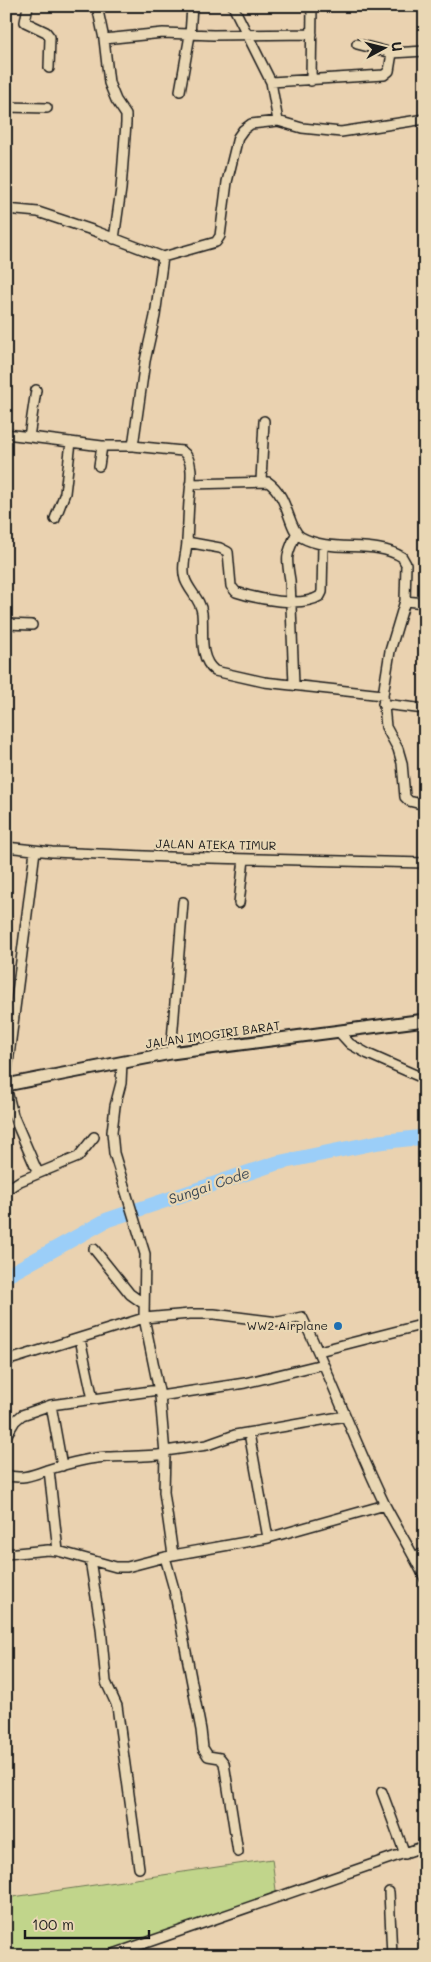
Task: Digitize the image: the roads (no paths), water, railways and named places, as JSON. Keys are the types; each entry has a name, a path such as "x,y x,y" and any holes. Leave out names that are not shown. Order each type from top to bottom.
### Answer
{"main road":[{"name":"JALAN IMOGIRI BARAT","path":"6,1086 171,1053 425,1020"}],"street":[{"path":"28,6 25,22 46,32 50,37 48,68"},
{"path":"97,6 104,39 109,83 116,100 126,115 121,188 114,239"},
{"path":"180,91 190,35 192,6"},
{"path":"233,6 271,82 278,121"},
{"path":"311,81 312,6"},
{"path":"104,39 163,33 190,35 312,34"},
{"path":"357,44 392,53 425,51"},
{"path":"271,82 384,75 389,71 392,53"},
{"path":"6,107 47,108"},
{"path":"6,209 38,212 163,257 216,242 220,236 227,182 238,137 251,124 278,121 302,128 340,132 425,120"},
{"path":"133,446 163,257"},
{"path":"29,437 36,390"},
{"path":"261,481 264,421"},
{"path":"6,434 102,446 133,446 182,451 187,454 190,462 190,484 187,542 183,569 185,580 202,610 204,655 211,668 215,671 264,682 294,685 425,709"},
{"path":"55,519 65,493 71,442"},
{"path":"99,466 102,446"},
{"path":"190,484 268,482 274,486 282,498 296,534 287,559 290,580 294,685"},
{"path":"296,534 323,545 387,551 402,557 406,564 405,601 390,651 383,700 386,727 398,749 402,763 405,797 409,801 425,805"},
{"path":"187,542 220,548 228,552 231,586 236,592 290,603 315,599 320,596 322,592 323,545"},
{"path":"405,601 425,603"},
{"path":"6,624 32,625"},
{"name":"JALAN ATEKA TIMUR","path":"6,847 35,851 244,859 425,863"},
{"path":"6,1080 35,851"},
{"path":"239,903 244,859"},
{"path":"171,1053 183,902"},
{"path":"339,1032 350,1044 368,1054 418,1076 425,1077"},
{"path":"122,1062 121,1083 115,1106 112,1132 114,1153 145,1254 144,1318 159,1393 165,1452 164,1492 169,1556 202,1730 203,1748 208,1756 220,1758 224,1763 238,1852"},
{"path":"6,1086 13,1115 38,1173"},
{"path":"6,1190 13,1184 78,1156 94,1137"},
{"path":"94,1249 130,1294 144,1304"},
{"path":"6,1361 144,1318 214,1314 278,1322 302,1317 385,1505 425,1579"},
{"path":"318,1351 425,1324"},
{"path":"80,1339 93,1399"},
{"path":"6,1436 15,1421 22,1415 51,1405 245,1383 323,1364"},
{"path":"51,1405 62,1466"},
{"path":"6,1475 22,1477 62,1466 107,1457 150,1456 208,1445 223,1439 249,1433 345,1416"},
{"path":"249,1433 268,1538"},
{"path":"49,1470 58,1551"},
{"path":"6,1554 48,1550 58,1551 116,1567 127,1567 169,1556 268,1538 385,1505"},
{"path":"414,1556 425,1554"},
{"path":"90,1560 101,1628 106,1682 117,1706 139,1868"},
{"path":"382,1792 405,1854"},
{"path":"108,1956 425,1846"},
{"path":"389,1892 392,1956"}],"waterway":[{"name":"Sungai Code","path":"6,1276 107,1220 277,1163 379,1142 425,1137"}],"place":[{"name":"WW2 Airplane","path":"338,1326"}]}
